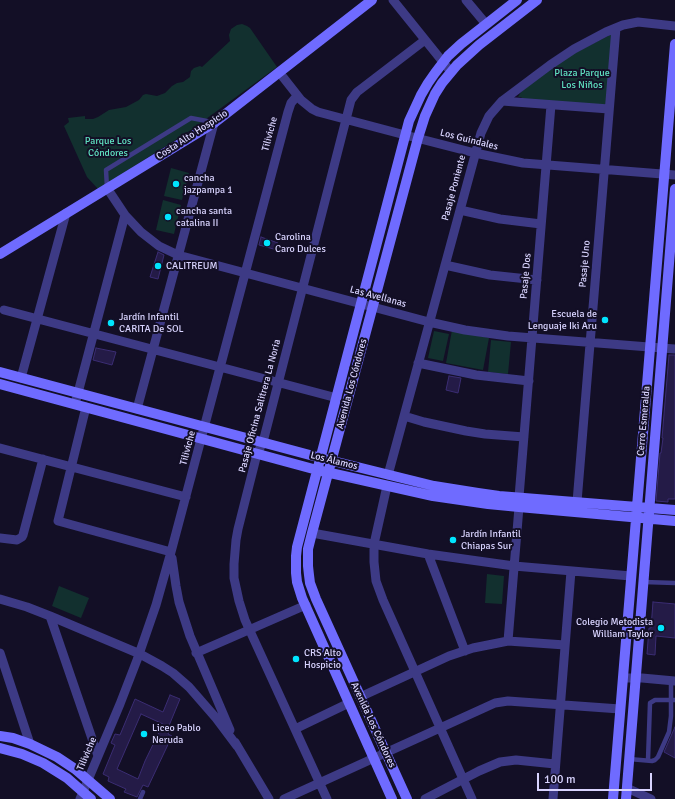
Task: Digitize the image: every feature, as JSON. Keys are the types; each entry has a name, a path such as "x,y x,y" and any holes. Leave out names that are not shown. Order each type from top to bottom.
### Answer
{"street":[{"name":"Costa Alto Hospicio","path":"0,254 214,123 372,0"},
{"path":"393,0 451,72"},
{"path":"466,0 486,24"},
{"name":"Avenida Los Cóndores","path":"392,799 302,598 297,582 297,547 409,121 421,95 443,62 461,44 517,0"},
{"name":"Avenida Los Cóndores","path":"407,799 316,599 310,583 308,566 309,545 418,138 429,106 451,72 471,51 537,0"},
{"name":"Pasaje Poniente","path":"388,475 475,153 486,121 493,110 502,101 562,56 588,41 616,28 638,22 675,26"},
{"name":"Pasaje Uno","path":"576,502 616,28"},
{"name":"Pasaje Oficina Salitrera La Noria","path":"327,799 249,630 236,590 234,578 235,550 238,529 257,454 263,442 352,100 357,92 425,40"},
{"name":"Cerro Esmeralda","path":"613,799 675,44"},
{"name":"Los Guindales","path":"279,72 297,96 318,112 405,135 475,153 523,162 675,175"},
{"name":"Tiliviche","path":"81,795 140,654 156,605 288,112 297,96"},
{"path":"502,101 609,109"},
{"name":"Pasaje Dos","path":"508,641 551,105"},
{"path":"137,409 214,123"},
{"name":"Las Avellanas","path":"107,188 125,215 133,224 150,240 178,255 429,322 483,333 675,349"},
{"name":"Cerro Esmeralda","path":"626,799 675,189"},
{"path":"460,210 541,224"},
{"path":"21,378 66,213"},
{"path":"75,404 125,215"},
{"path":"445,265 490,274 537,280"},
{"path":"4,310 337,398"},
{"path":"418,363 476,375 529,381"},
{"name":"Los Álamos","path":"0,372 321,458 434,486 478,493 519,502 636,518 649,513 675,510"},
{"name":"Los Álamos","path":"0,384 328,473 456,500 576,502 637,507 649,513 675,520"},
{"path":"86,407 58,521 171,552 179,602 190,636 237,746"},
{"path":"404,416 431,424 466,431 485,434 524,436"},
{"path":"0,448 186,497"},
{"path":"0,538 17,540 23,535 43,460"},
{"path":"387,486 374,544 376,581 379,591 472,799"},
{"path":"312,533 428,554 514,566 631,576"},
{"path":"633,550 646,550"},
{"path":"428,554 465,651"},
{"path":"632,565 645,566"},
{"path":"553,799 571,571"},
{"path":"0,599 50,616 140,654 162,666 177,677 189,687 216,718 237,746 269,799"},
{"path":"196,653 306,605"},
{"path":"50,616 98,756"},
{"path":"360,697 449,656 465,651 508,641 565,645"},
{"path":"0,653 30,744"},
{"path":"623,678 673,681"},
{"path":"284,799 488,706 502,702 514,701 620,709 626,716 632,728"},
{"path":"295,729 350,703"},
{"path":"0,736 13,738 30,744 57,757 75,769 110,799"},
{"path":"0,748 22,754 43,763 67,778 81,795 92,799"},
{"path":"425,799 492,765 507,760 555,764"},
{"path":"627,788 651,799"}],"lane":[{"path":"107,188 106,170 191,118 214,123"},
{"path":"644,582 675,583"},
{"path":"629,759 654,760 657,758 669,732 673,700 673,681"},
{"path":"648,760 650,703 655,700 673,700"},
{"path":"140,799 143,792"}],"green space":[{"name":"Parque Los Cóndores","path":"242,24 250,28 277,67 191,130 98,189 87,177 64,126 69,122 68,118 85,116 85,119 93,119 109,110 126,107 139,100 143,95 146,94 157,96 165,93 172,86 183,82 190,77 191,71 194,68 200,66 202,67 230,41 229,35 231,29"},
{"name":"Plaza Parque Los Niños","path":"612,34 606,105 523,99 518,97 521,92 559,61"},
{"name":"cancha jazpampa 1","path":"171,168 189,173 182,200 164,196"},
{"name":"cancha santa catalina II","path":"163,200 181,205 174,234 156,230"},
{"path":"452,330 489,338 483,370 446,363"},
{"path":"434,331 449,334 443,361 428,358"},
{"path":"491,340 511,342 508,374 488,372"},
{"path":"487,574 504,576 502,604 485,603"},
{"path":"59,586 89,598 81,618 52,606"}],"building":[{"name":"Carolina Caro Dulces","path":"261,237 278,243 277,250 259,245"},
{"name":"CALITREUM","path":"158,252 164,255 158,279 150,277"},
{"path":"96,348 116,352 112,365 93,360"},
{"path":"669,355 675,355 675,499 668,499 668,502 656,501 660,453 663,438"},
{"path":"449,376 461,378 458,393 446,390"},
{"path":"653,602 675,604 675,638 656,636 655,655 647,654"},
{"path":"170,695 180,699 168,728 170,729 168,734 172,736 148,787 143,785 137,797 124,792 126,789 108,781 109,777 103,774 115,745 111,743 115,734 120,735 135,699 163,712","holes":["141,714 163,724 138,779 117,769"]},
{"path":"675,727 675,758 664,752"}],"place":[{"name":"cancha jazpampa 1","path":"176,184"},
{"name":"cancha santa catalina II","path":"168,217"},
{"name":"Carolina Caro Dulces","path":"267,243"},
{"name":"CALITREUM","path":"158,266"},
{"name":"Escuela de Lenguaje Iki Aru","path":"605,320"},
{"name":"Jardín Infantil CARITA De SOL","path":"111,323"},
{"name":"Jardín Infantil Chiapas Sur","path":"453,540"},
{"name":"Colegio Metodista William Taylor","path":"661,628"},
{"name":"CRS Alto Hospicio","path":"296,659"},
{"name":"Liceo Pablo Neruda","path":"144,734"}]}
